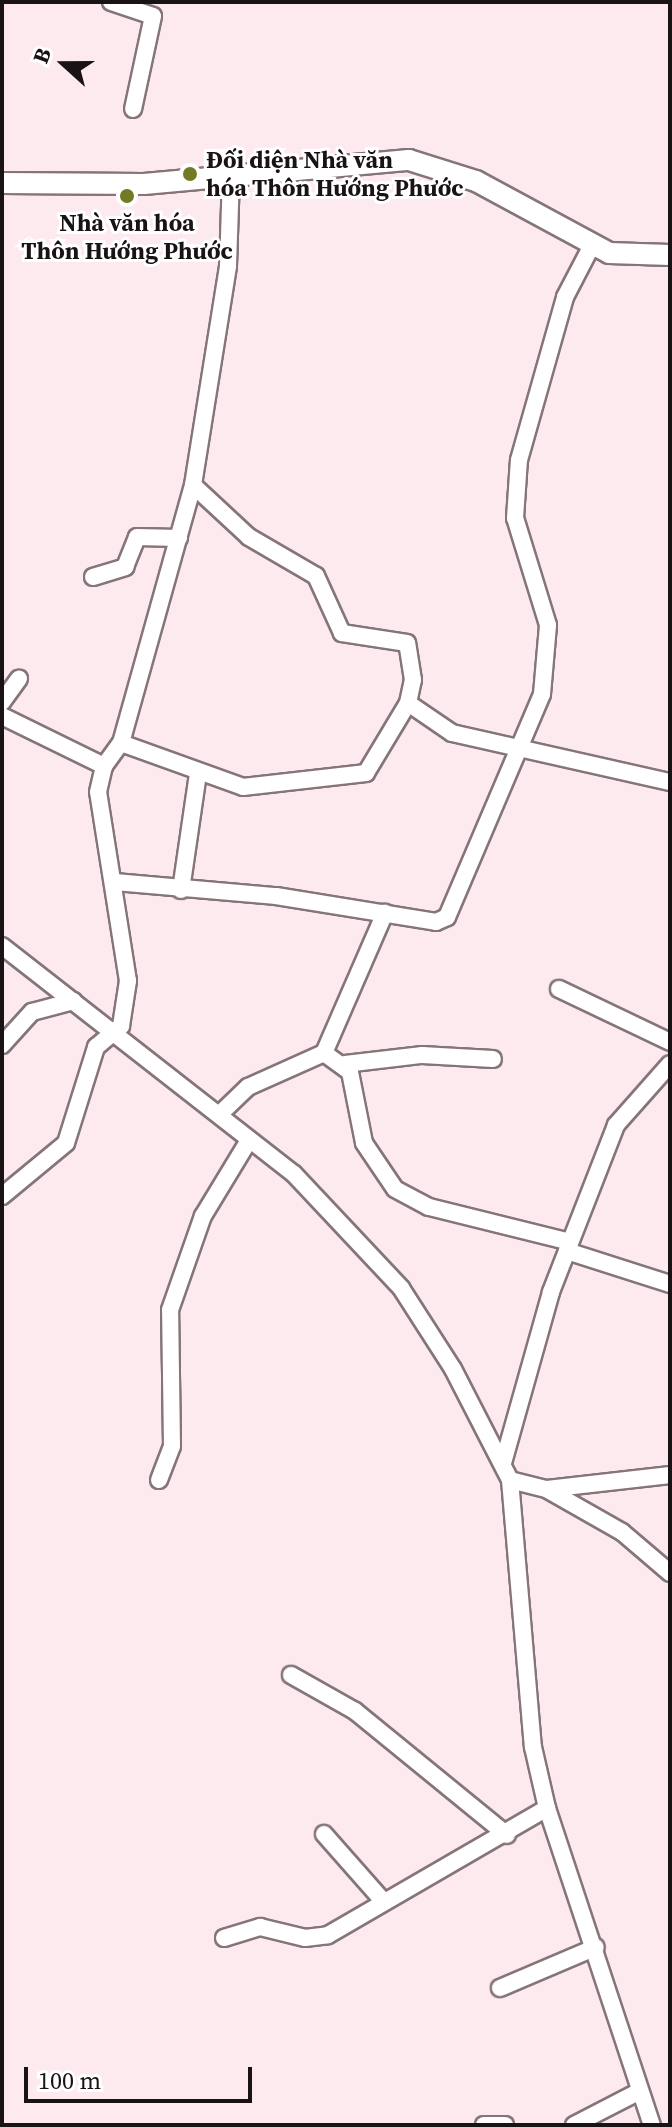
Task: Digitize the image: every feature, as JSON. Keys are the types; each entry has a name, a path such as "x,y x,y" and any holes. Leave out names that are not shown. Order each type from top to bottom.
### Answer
{"main road":[{"path":"2,183 144,184 409,160 476,181 591,247 668,258"}],"street":[{"path":"111,2 153,16 133,109"},
{"path":"2,1196 66,1143 96,1047 117,1034 128,981 115,882 98,792 104,766 121,743 193,485 228,266 231,175"},
{"path":"115,882 385,913 436,922 447,917 524,751 542,694 548,637 515,518 519,460 565,297 591,247"},
{"path":"121,743 198,774 243,787 366,773 408,703 407,643 342,633 316,576 249,537 193,485"},
{"path":"93,577 125,567 137,537 179,538"},
{"path":"2,702 19,679"},
{"path":"408,703 452,733 496,738 524,751 670,782"},
{"path":"2,716 74,757 104,766"},
{"path":"181,890 198,774"},
{"path":"222,1112 248,1087 324,1053 385,913"},
{"path":"2,946 222,1112 249,1140 294,1174 401,1288 503,1463 510,1480 532,1734 547,1808 596,1947 652,2125"},
{"path":"559,989 670,1042"},
{"path":"2,1045 32,1012 74,1001"},
{"path":"324,1053 345,1064 422,1055 493,1059"},
{"path":"345,1064 371,1161 395,1189 429,1207 568,1246 670,1284"},
{"path":"503,1463 568,1246 622,1113 670,1064"},
{"path":"159,1480 172,1446 170,1310 203,1216 249,1140"},
{"path":"547,1489 670,1475"},
{"path":"510,1480 547,1489 622,1532 670,1573"},
{"path":"291,1675 355,1711 507,1835"},
{"path":"224,1938 260,1927 317,1938 507,1835 547,1808"},
{"path":"324,1834 383,1901"},
{"path":"500,1988 596,1947"},
{"path":"574,2125 640,2091"},
{"path":"484,2125 505,2125"}],"place":[{"name":"Đối diện Nhà văn hóa Thôn Hướng Phước","path":"190,174"},
{"name":"Nhà văn hóa Thôn Hướng Phước","path":"127,196"}]}
